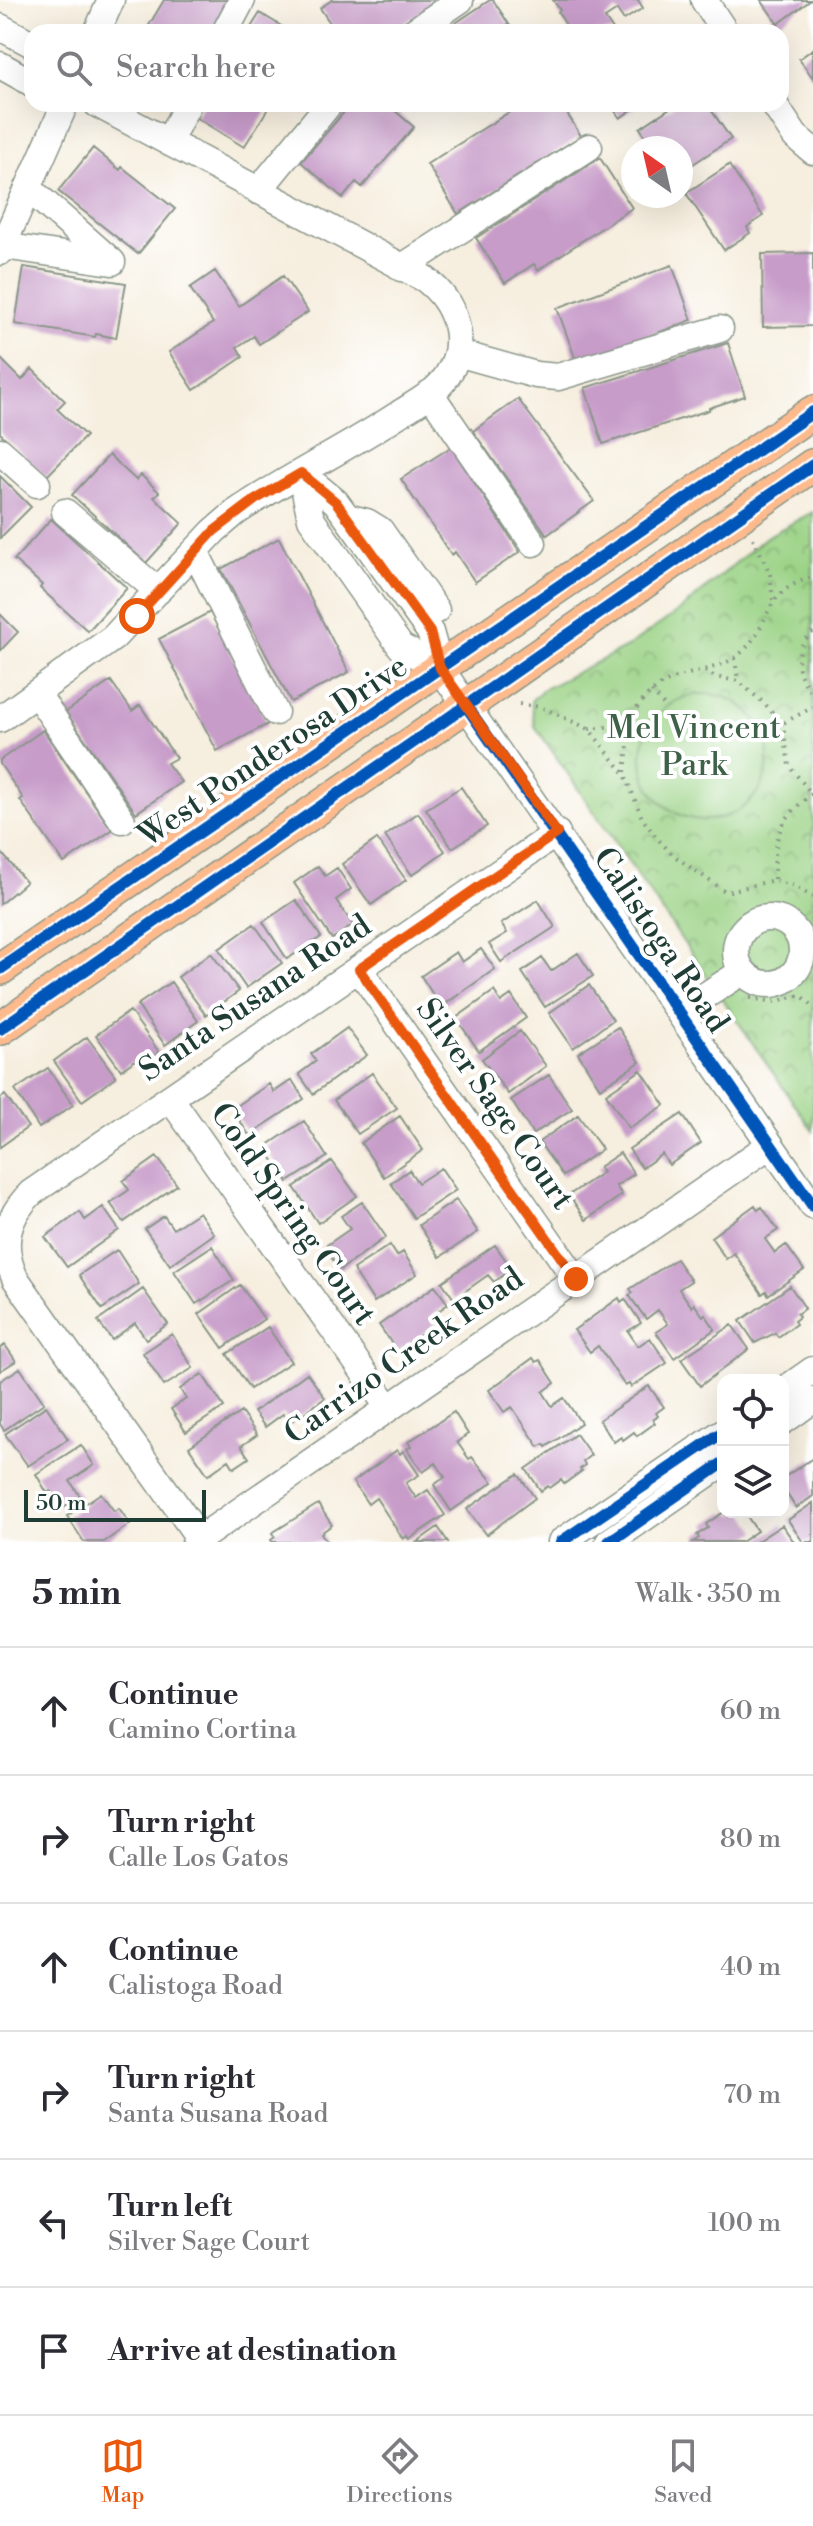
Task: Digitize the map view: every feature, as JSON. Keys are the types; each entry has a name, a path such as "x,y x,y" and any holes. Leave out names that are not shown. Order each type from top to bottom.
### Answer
{"main road":[{"name":"West Ponderosa Drive","path":"0,969 813,412"},
{"path":"0,1029 813,465"}],"street":[{"path":"100,24 111,0"},
{"path":"229,24 242,0"},
{"path":"425,24 460,0"},
{"path":"704,0 720,24"},
{"path":"0,27 24,40"},
{"path":"2,67 24,79"},
{"path":"28,188 112,262 1,249 8,212 28,188 61,112"},
{"path":"0,719 113,638 235,513 372,432 430,393 448,375 457,353 458,329 447,301 425,279 112,112"},
{"path":"168,142 184,112"},
{"path":"258,191 322,112"},
{"path":"779,112 795,136 813,151"},
{"path":"401,268 589,147"},
{"path":"457,353 536,375 558,377 720,329"},
{"path":"430,393 533,543"},
{"path":"0,451 37,484"},
{"path":"301,473 336,502 430,632 440,668"},
{"path":"301,473 311,519 401,647 440,668"},
{"path":"65,512 158,591"},
{"path":"195,551 275,712"},
{"name":"Calistoga Road","path":"440,668 813,1206"},
{"path":"37,694 122,820"},
{"name":"Santa Susana Road","path":"197,1540 15,1278 6,1253 7,1232 14,1214 31,1193 557,833"},
{"name":"Silver Sage Court","path":"359,969 576,1279"},
{"path":"680,1012 742,984"},
{"name":"Cold Spring Court","path":"170,1098 389,1408"},
{"name":"Carrizo Creek Road","path":"197,1540 770,1145"},
{"path":"789,1387 813,1370"},
{"path":"789,1417 813,1400"},
{"path":"561,1542 717,1436"},
{"path":"609,1542 717,1467"}],"path":[{"path":"752,536 770,573 773,600"},
{"path":"625,774 631,719 652,691 666,682 705,671 735,658 756,636 773,600 789,588 813,577"},
{"path":"813,632 808,635 800,651 799,673 813,695"},
{"path":"735,658 738,681"},
{"path":"705,671 715,677 738,681 765,704 783,725 789,766 813,794 793,809 781,824 775,846 774,880"},
{"path":"652,691 666,708"},
{"path":"519,704 541,707 589,729 625,774 642,818 673,855 726,892 774,880 794,886 813,897"},
{"path":"763,734 813,707"},
{"path":"589,729 631,719"},
{"path":"742,984 773,1002 801,995 813,1006"}],"green space":[{"name":"Mel Vincent Park","path":"813,512 813,1131 535,726 531,701 542,690 629,646 683,608 766,537"},
{"path":"705,694 729,699 749,713 763,733 768,757 763,781 749,801 729,815 705,820 681,815 661,801 647,781 642,757 647,733 661,713 681,699"}],"building":[{"path":"164,0 231,0 217,24 150,24"},
{"path":"332,0 439,0 403,24 331,24 320,8"},
{"path":"493,0 509,24 454,24"},
{"path":"553,0 638,0 643,8 624,20 617,10 605,18 609,24 565,24 558,12 560,10"},
{"path":"761,0 811,0 778,24"},
{"path":"260,13 278,24 253,24"},
{"path":"813,49 813,78 799,59"},
{"path":"198,112 266,112 244,147 195,117"},
{"path":"344,112 396,112 414,127 362,187 356,182 343,198 301,162"},
{"path":"509,112 566,112 581,136 458,214 427,164"},
{"path":"664,112 712,112 731,139 693,164 693,136 645,136 640,128"},
{"path":"93,148 175,209 138,254 58,191"},
{"path":"600,158 621,191 621,208 632,208 538,270 534,264 505,283 476,238"},
{"path":"729,165 763,216 747,227 750,233 724,250 693,204 693,188"},
{"path":"813,253 813,326 763,327 762,254"},
{"path":"672,265 692,320 577,363 557,308"},
{"path":"24,267 126,283 116,338 15,324"},
{"path":"215,271 239,306 283,276 308,312 259,344 254,336 237,347 243,357 194,390 169,352 213,323 190,288"},
{"path":"728,343 745,396 603,444 585,388"},
{"path":"0,358 22,380 32,369 65,401 57,409 86,436 46,477 0,433"},
{"path":"518,399 594,501 547,535 473,431"},
{"path":"451,447 520,552 475,582 455,552 451,555 401,479"},
{"path":"109,455 136,480 141,475 159,492 154,497 182,523 146,563 72,495"},
{"path":"0,476 31,507 0,538"},
{"path":"51,519 127,588 88,631 14,560"},
{"path":"279,538 349,672 291,702 221,569"},
{"path":"210,612 268,724 217,751 159,639"},
{"path":"0,614 18,632 0,651"},
{"path":"111,681 132,711 140,705 176,758 167,763 181,782 136,813 66,712"},
{"path":"43,730 112,830 64,863 20,800 23,798 0,764 0,760"},
{"path":"461,787 487,826 452,848 426,809"},
{"path":"418,813 445,851 412,875 385,836"},
{"path":"377,839 406,880 371,905 342,864"},
{"path":"0,851 26,882 0,904"},
{"path":"318,866 325,876 337,868 351,889 336,900 353,925 332,939 294,883"},
{"path":"296,900 321,937 287,959 263,922"},
{"path":"538,900 555,927 501,962 489,944 507,933 501,924"},
{"path":"254,924 282,963 246,988 219,949"},
{"path":"481,949 495,969 441,1007 421,976 456,952 462,962"},
{"path":"211,953 239,991 206,1015 178,977"},
{"path":"578,953 593,976 545,1007 522,972 542,958 551,971"},
{"path":"171,982 198,1021 165,1045 137,1005"},
{"path":"589,985 613,1020 573,1048 549,1013"},
{"path":"494,991 501,1002 511,995 526,1018 479,1051 456,1018"},
{"path":"130,1011 159,1052 141,1065 137,1059 121,1070 96,1035"},
{"path":"618,1027 640,1062 600,1088 578,1053"},
{"path":"347,1028 367,1055 313,1094 299,1074 316,1061 311,1054"},
{"path":"520,1031 546,1066 508,1094 482,1059"},
{"path":"87,1037 116,1077 82,1101 54,1061"},
{"path":"48,1068 73,1105 39,1128 15,1090"},
{"path":"641,1070 665,1105 629,1128 606,1094"},
{"path":"372,1073 397,1108 358,1134 334,1100"},
{"path":"549,1075 572,1109 533,1134 511,1100"},
{"path":"292,1080 304,1099 249,1135 232,1109 269,1084 274,1092"},
{"path":"5,1095 28,1127 0,1147 0,1099"},
{"path":"682,1114 701,1143 669,1165 662,1154 642,1168 629,1149"},
{"path":"578,1115 602,1149 563,1176 539,1142"},
{"path":"400,1116 423,1150 384,1177 361,1143"},
{"path":"304,1121 327,1157 288,1182 265,1147"},
{"path":"620,1153 634,1174 616,1186 622,1195 586,1220 569,1195 603,1172 599,1167"},
{"path":"157,1157 177,1185 124,1222 110,1203 129,1190 123,1181"},
{"path":"332,1161 357,1196 318,1223 294,1187"},
{"path":"441,1168 456,1190 414,1218 391,1183 409,1170 418,1183"},
{"path":"456,1200 478,1232 440,1257 419,1225"},
{"path":"362,1202 386,1237 340,1270 324,1247 350,1229 341,1216"},
{"path":"755,1205 758,1210 762,1207 778,1230 765,1239 775,1253 786,1245 804,1270 768,1295 766,1291 762,1294 734,1253 726,1259 711,1237"},
{"path":"103,1207 119,1230 67,1267 45,1237 80,1212 85,1220"},
{"path":"199,1212 214,1234 170,1265 145,1229 164,1216 173,1229"},
{"path":"390,1245 397,1256 403,1252 417,1274 374,1302 353,1269"},
{"path":"495,1245 512,1269 494,1282 488,1275 454,1299 442,1282"},
{"path":"212,1246 234,1280 196,1304 174,1271"},
{"path":"117,1250 139,1284 102,1309 79,1275"},
{"path":"676,1259 691,1281 679,1289 692,1307 694,1304 703,1316 705,1314 715,1329 674,1358 656,1332 668,1324 658,1310 646,1319 629,1295 633,1293 630,1289"},
{"path":"240,1285 264,1319 223,1348 199,1314"},
{"path":"435,1286 448,1304 430,1317 435,1325 397,1351 379,1325"},
{"path":"790,1286 805,1308 797,1314 796,1324 778,1337 775,1333 755,1343 740,1321"},
{"path":"143,1289 168,1324 146,1339 135,1323 112,1340 98,1321"},
{"path":"619,1298 621,1302 625,1299 641,1323 628,1331 638,1346 650,1338 667,1363 631,1387 629,1384 625,1386 598,1346 590,1352 574,1330"},
{"path":"732,1325 749,1349 700,1386 681,1359"},
{"path":"268,1327 291,1362 250,1389 227,1354"},
{"path":"172,1334 193,1368 164,1386 143,1353"},
{"path":"5,1345 16,1361 0,1371 0,1348"},
{"path":"533,1358 536,1362 540,1360 555,1383 543,1392 552,1406 564,1398 581,1423 546,1447 544,1444 539,1447 512,1407 504,1412 489,1390"},
{"path":"20,1368 44,1403 4,1430 0,1424 0,1381"},
{"path":"307,1373 325,1398 290,1423 283,1414 265,1427 254,1412"},
{"path":"202,1374 224,1407 186,1432 171,1409 186,1399 180,1389"},
{"path":"649,1386 664,1407 656,1413 655,1423 637,1436 634,1432 614,1442 599,1420"},
{"path":"46,1406 68,1439 28,1466 5,1434"},
{"path":"241,1412 257,1435 241,1446 249,1458 234,1468 229,1460 208,1475 189,1447"},
{"path":"454,1412 468,1434 457,1442 469,1459 472,1457 493,1482 451,1511 434,1485 445,1477 436,1463 423,1472 407,1449 411,1446 408,1442"},
{"path":"576,1434 591,1455 583,1461 582,1471 564,1484 561,1480 541,1491 526,1469"},
{"path":"81,1445 94,1465 70,1481 80,1496 62,1508 51,1491 47,1493 36,1474"},
{"path":"397,1450 400,1454 403,1451 419,1475 406,1483 416,1498 428,1490 445,1515 409,1539 407,1536 403,1539 376,1498 368,1504 353,1482"},
{"path":"813,1458 813,1496 796,1508 789,1497 789,1474"},
{"path":"518,1474 535,1498 486,1535 467,1509"},
{"path":"101,1493 114,1511 119,1508 130,1524 104,1542 84,1542 67,1516"},
{"path":"813,1503 813,1542 803,1542 788,1520"},
{"path":"318,1504 332,1525 321,1533 327,1542 272,1542 275,1537 272,1533"},
{"path":"717,1517 748,1518 757,1531 741,1542 693,1542 708,1528 706,1524"},
{"path":"782,1525 794,1542 756,1542"},
{"path":"438,1527 448,1542 417,1542"}],"cycle path":[{"path":"0,969 813,412"},
{"path":"0,1029 813,465"},
{"path":"465,704 813,1206"},
{"path":"561,1542 717,1436"},
{"path":"609,1542 717,1467"}],"route":[{"path":"137,616 214,531 235,513 301,473 336,502 430,632 440,668 557,833 359,969 576,1279"}]}
